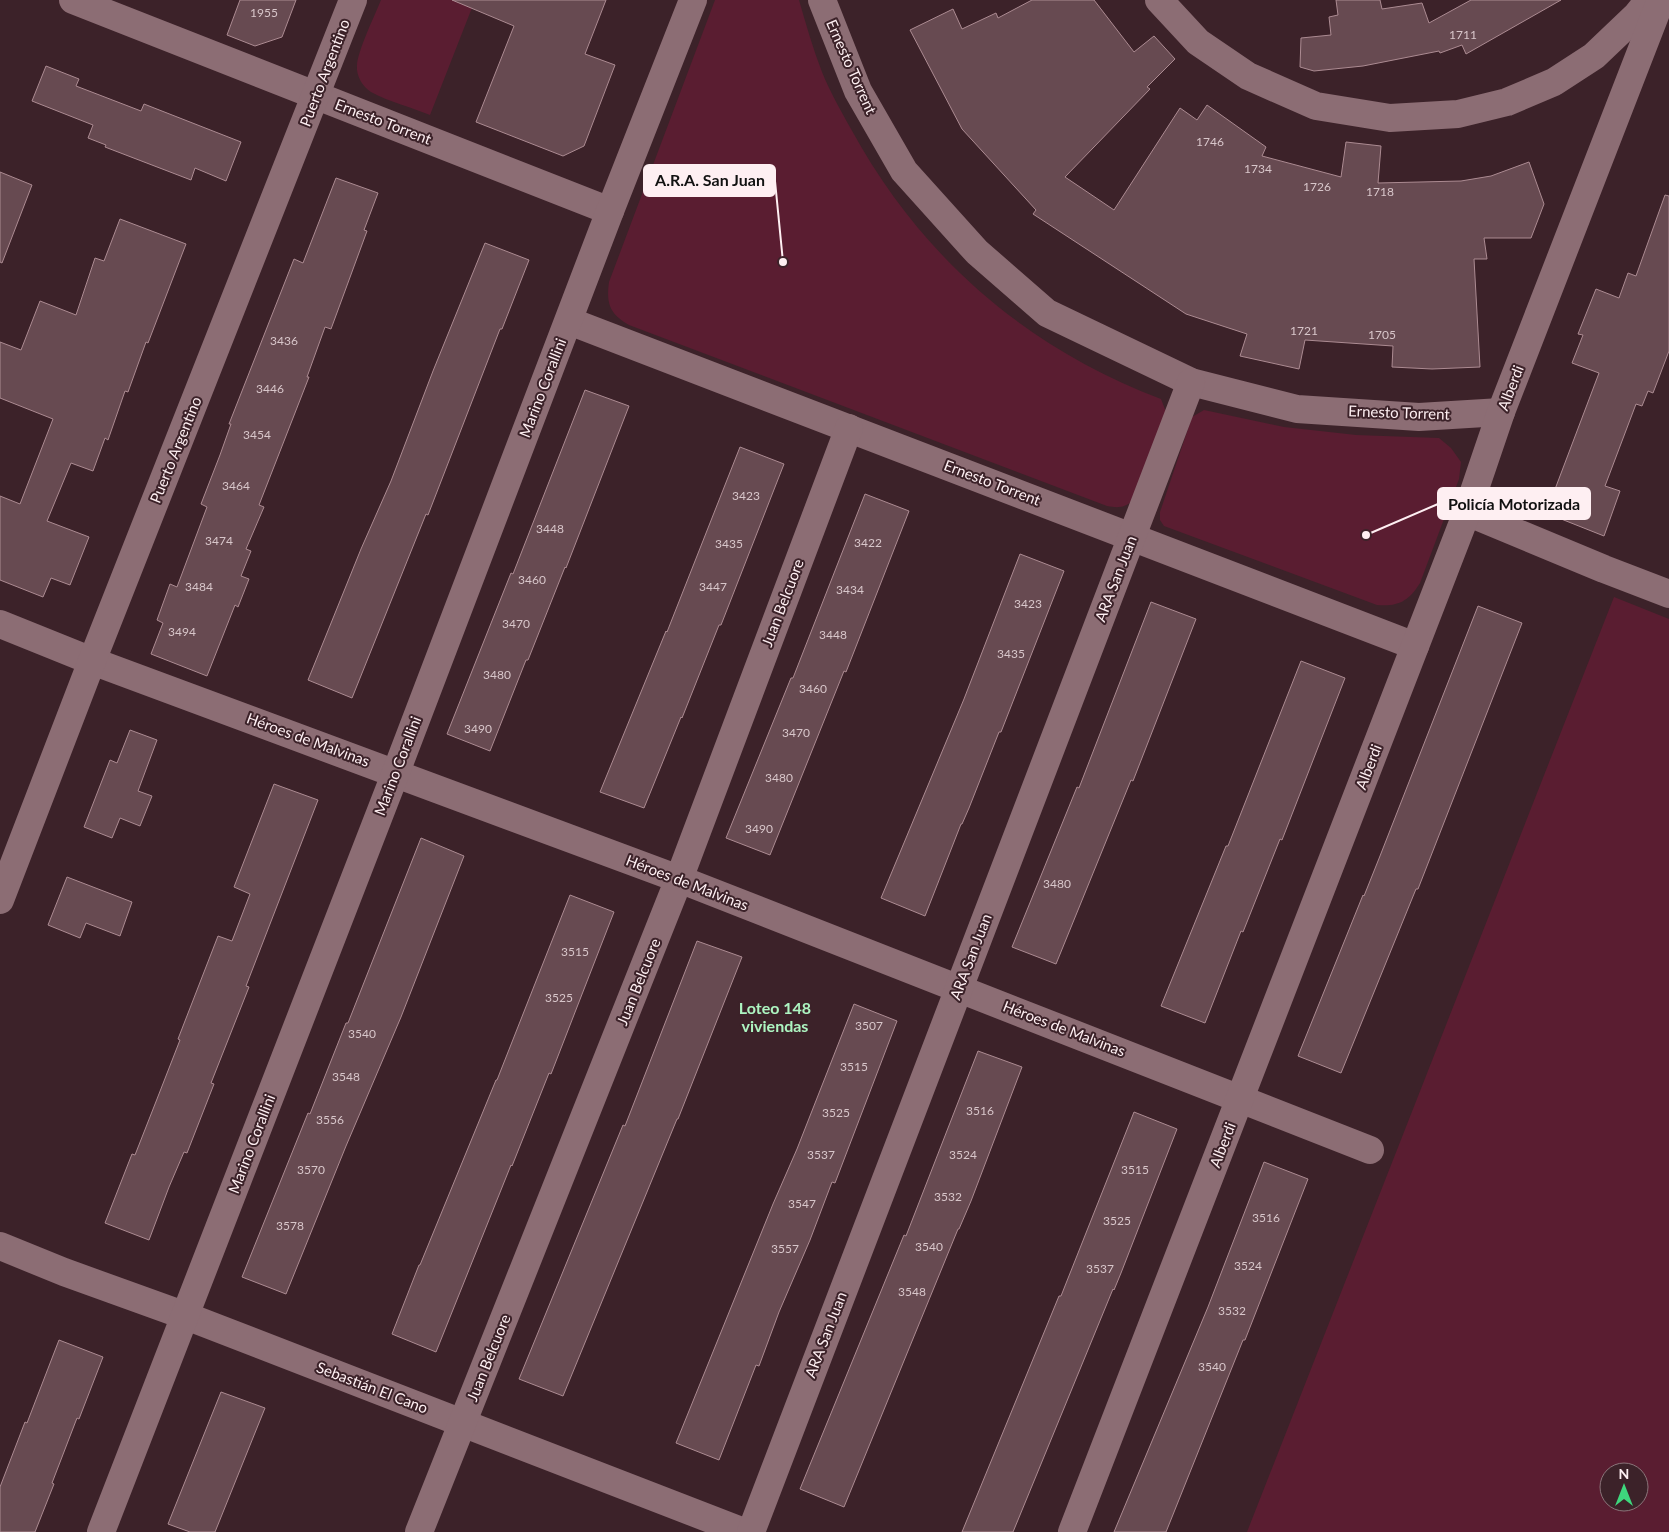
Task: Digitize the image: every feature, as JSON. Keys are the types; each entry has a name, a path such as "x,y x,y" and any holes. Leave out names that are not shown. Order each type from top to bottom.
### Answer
{"street":[{"name":"Ernesto Torrent","path":"72,0 610,211"},
{"name":"Puerto Argentino","path":"0,900 92,661 353,0"},
{"name":"Marino Corallini","path":"101,1532 693,0"},
{"name":"Ernesto Torrent","path":"822,0 858,91 904,171 977,252 1047,313 1191,382 1296,409 1419,417 1501,412"},
{"path":"1159,0 1198,42 1248,76 1316,106 1390,118 1458,114 1507,102 1554,82 1594,56 1636,16 1649,0"},
{"name":"Alberdi","path":"1072,1532 1467,512 1501,412 1661,0"},
{"name":"Ernesto Torrent","path":"569,321 1415,646"},
{"name":"ARA San Juan","path":"751,1532 1191,382"},
{"name":"Juan Belcuore","path":"419,1532 679,880 849,428"},
{"path":"1467,512 1669,594"},
{"name":"Héroes de Malvinas","path":"0,624 92,661 396,772 679,880 1370,1150"},
{"name":"Sebastián El Cano","path":"0,1246 744,1532"}],"shaded area":[{"path":"381,0 475,0 430,115 371,92 359,77 357,66 360,52"},
{"path":"715,0 799,0 822,72 851,129 879,175 910,218 944,257 981,293 1065,353 1112,378 1161,399 1166,412 1132,501 1121,507 1107,506 629,325 617,317 609,302 609,282"},
{"path":"1204,410 1284,427 1356,435 1439,438 1451,448 1461,462 1459,479 1420,583 1412,594 1397,604 1377,605 1164,526 1160,520 1160,512 1192,417"},
{"path":"1614,597 1669,619 1669,1532 1247,1532"}],"building":[{"path":"240,0 296,0 282,37 255,46 227,35"},
{"path":"452,0 606,0 585,54 615,65 584,146 563,156 476,122 514,26"},
{"path":"1032,0 1094,0 1134,52 1154,36 1175,59 1147,87 1150,89 1065,177 1114,210 1180,108 1197,120 1207,105 1266,147 1262,156 1341,177 1346,142 1381,146 1378,183 1461,181 1491,176 1529,162 1544,204 1531,238 1484,238 1487,259 1474,259 1480,367 1432,369 1392,367 1393,346 1305,340 1299,369 1240,356 1247,334 1186,314 1033,214 1036,210 962,129 910,30 953,9 962,29 996,13 998,18"},
{"path":"1336,0 1380,0 1382,9 1422,3 1429,23 1471,0 1561,0 1466,54 1462,45 1440,53 1439,51 1363,66 1314,71 1300,67 1301,38 1331,35 1329,17 1338,15"},
{"path":"46,66 79,79 76,86 141,111 144,104 241,142 226,181 195,168 191,180 105,147 106,145 88,138 93,125 32,101"},
{"path":"0,172 32,185 2,263 0,262"},
{"path":"336,178 378,193 364,230 367,231 331,329 325,327 307,377 309,377 259,505 264,507 246,549 251,551 241,576 249,579 238,607 235,605 207,676 151,654 163,623 157,620 170,584 177,587 207,507 201,504 231,424 229,424 294,259 303,263"},
{"path":"1665,195 1669,196 1669,351 1653,393 1648,391 1642,406 1636,404 1605,486 1620,491 1604,536 1546,513 1599,373 1572,363 1583,335 1578,334 1596,289 1619,298 1628,273 1636,276"},
{"path":"120,219 186,244 128,392 125,391 108,440 105,438 93,471 71,463 47,521 89,537 70,585 51,578 43,597 0,580 0,496 20,504 53,419 0,398 0,342 21,350 40,301 76,315 95,258 104,261"},
{"path":"485,243 529,260 502,329 500,329 428,515 426,514 352,698 308,680 361,549 391,481"},
{"path":"585,390 629,406 566,568 528,660 526,660 490,751 447,734 511,573 513,574"},
{"path":"740,447 784,464 721,625 719,625 644,808 600,792 667,632"},
{"path":"865,494 909,511 846,672 844,671 770,855 726,838 791,678 793,678"},
{"path":"1020,554 1064,571 1001,732 999,732 961,824 925,916 881,898 964,699"},
{"path":"1151,602 1196,619 1133,781 1131,780 1056,964 1012,947 1077,787 1079,788"},
{"path":"1478,606 1522,623 1418,889 1416,889 1341,1073 1298,1056 1364,896"},
{"path":"1301,661 1345,678 1282,840 1280,839 1243,932 1241,931 1205,1023 1161,1006 1226,846 1228,846"},
{"path":"130,730 157,740 138,791 152,796 140,826 120,818 112,838 84,827 110,760 117,763"},
{"path":"274,784 318,800 246,986 249,987 211,1083 214,1084 187,1153 184,1152 169,1187 149,1240 105,1223 132,1154 135,1155 218,936 232,941 250,894 234,887"},
{"path":"421,838 464,856 401,1017 286,1294 242,1277 308,1113 310,1114 346,1023 348,1023"},
{"path":"67,877 132,902 120,936 86,923 80,938 48,925"},
{"path":"570,895 614,912 551,1074 549,1073 436,1352 392,1334 497,1080"},
{"path":"697,941 742,957 678,1119 563,1396 519,1379 623,1125 625,1126"},
{"path":"854,1004 897,1021 835,1183 832,1182 759,1366 756,1365 719,1460 676,1443 797,1149"},
{"path":"978,1051 1022,1067 971,1201 844,1507 800,1489 904,1235 906,1236"},
{"path":"1134,1112 1177,1129 1121,1273 1013,1532 962,1532 1059,1296 1061,1296"},
{"path":"1264,1162 1308,1179 1245,1340 1243,1340 1166,1532 1114,1532 1208,1307"},
{"path":"59,1340 103,1357 79,1419 77,1418 35,1532 0,1532 0,1487"},
{"path":"221,1392 265,1408 215,1532 190,1532 168,1524"}],"place":[{"name":"A.R.A. San Juan","path":"783,262"},
{"name":"Policía Motorizada","path":"1366,535"}],"district":[{"name":"Loteo 148 viviendas","path":"775,1017"}]}
